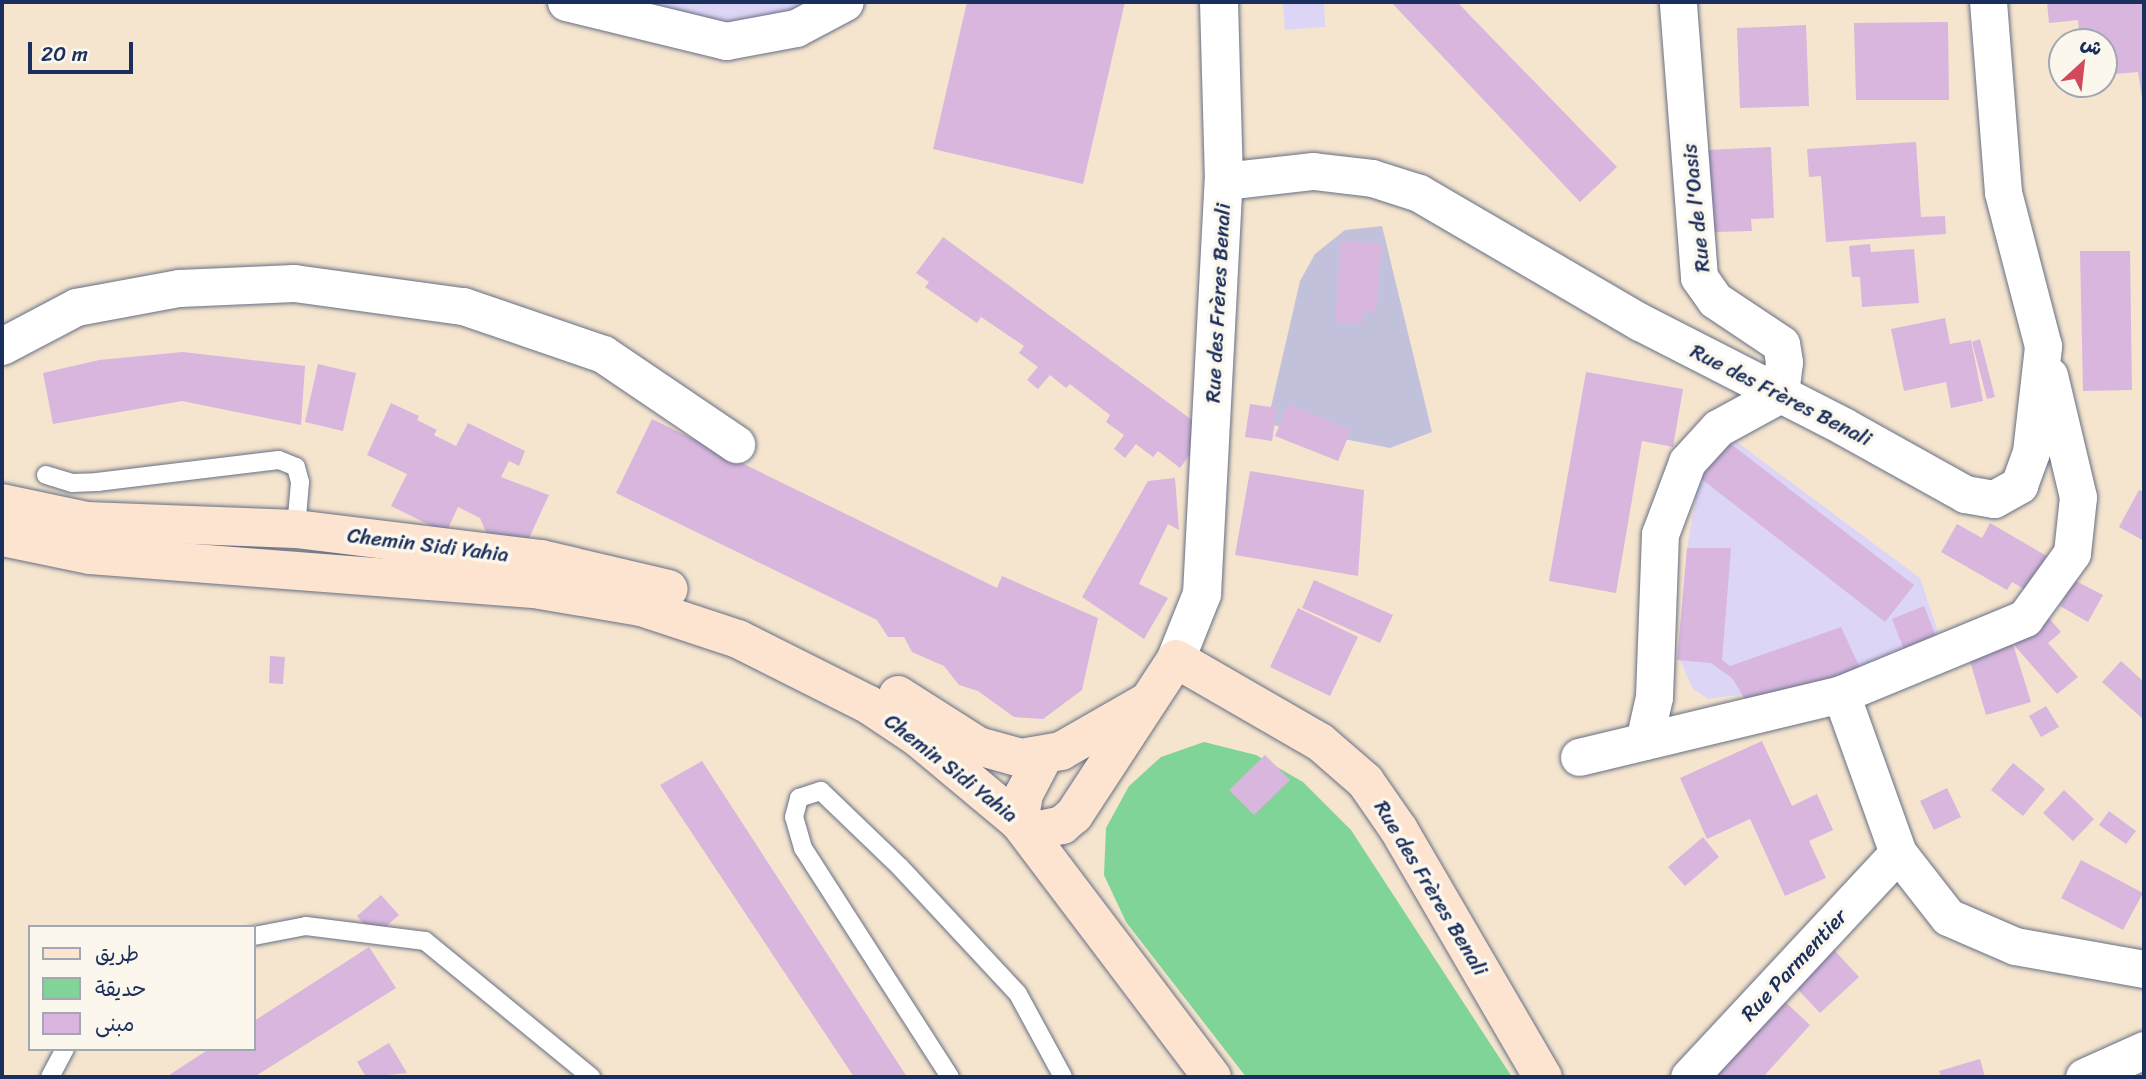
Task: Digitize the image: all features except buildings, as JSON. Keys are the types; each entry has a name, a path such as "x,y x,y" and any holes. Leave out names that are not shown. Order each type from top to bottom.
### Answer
{"main road":[{"name":"Chemin Sidi Yahia","path":"2,503 87,521 296,529 541,559 646,582 796,639 890,690 978,746 1010,756 1044,756 1080,742 1151,699"},
{"name":"Chemin Sidi Yahia","path":"2,537 90,555 540,590 641,607 738,639 869,705 917,737 1019,822 1051,829 1074,816 1151,699"},
{"path":"1151,699 1176,659"},
{"name":"Rue des Frères Benali","path":"1176,659 1320,742 1365,781 1399,830 1543,1077"},
{"path":"1044,756 1024,794 1019,822 1212,1077"}],"street":[{"path":"566,2 726,41 796,28 845,2"},
{"path":"1219,2 1224,181"},
{"name":"Rue de l'Oasis","path":"1678,2 1699,277 1715,300 1781,344 1784,362 1780,394"},
{"name":"Rue des Frères Benali","path":"1578,757 1841,694 2025,618 2072,553 2078,497 2003,192 1988,2"},
{"name":"Rue des Frères Benali","path":"1176,659 1202,594 1224,181 1313,171 1371,178 1419,193 1640,322 1965,494 1994,499 2019,485 2031,452 2043,346"},
{"path":"2,346 76,307 179,288 294,283 463,306 603,354 736,444"},
{"path":"1644,741 1654,697 1660,534 1687,462 1718,428 1780,394"},
{"path":"1841,694 1898,853 1948,917 2015,946 2144,968"},
{"name":"Rue Parmentier","path":"1689,1077 1898,853"},
{"path":"2084,1077 2144,1050"}],"lane":[{"path":"46,475 72,483 97,482 279,460 296,467 300,482 296,529"},
{"path":"950,1077 803,848 794,817 799,798 821,791 900,867 1018,994 1063,1077"},
{"path":"256,936 306,926 425,941 591,1077"},
{"path":"50,1077 64,1051"}],"shaded area":[{"path":"607,2 826,2 760,33"},
{"path":"1283,2 1324,2 1325,27 1285,30"},
{"path":"1382,226 1432,432 1390,448 1267,424 1300,281 1315,254 1345,230"},
{"path":"1729,436 1920,578 1939,635 1864,667 1746,694 1708,699 1693,689 1678,656 1688,543 1700,473"}],"green space":[{"path":"1204,742 1256,755 1303,782 1351,830 1512,1077 1246,1077 1126,922 1104,875 1106,828 1129,786 1161,757"}]}
